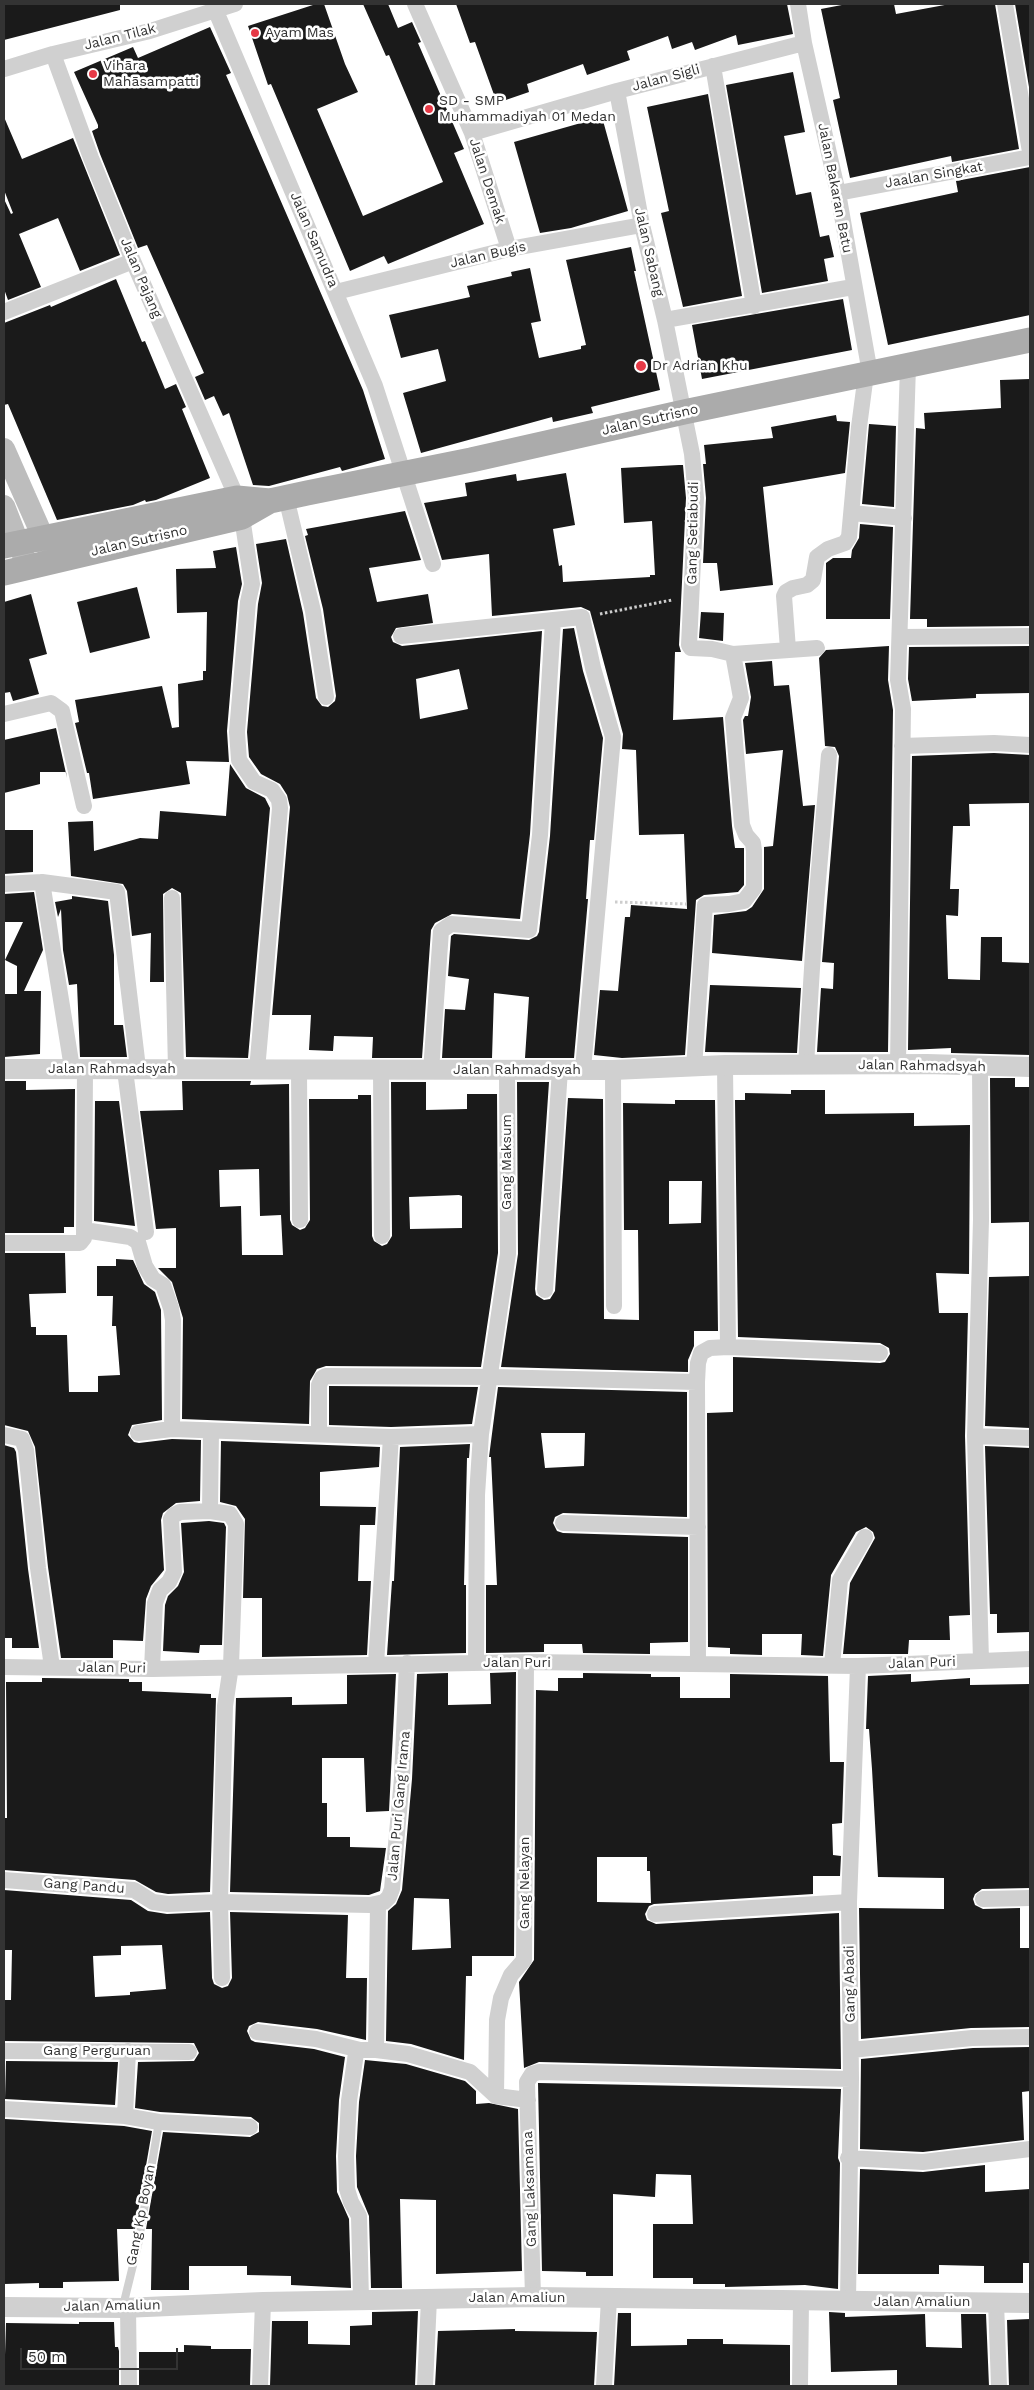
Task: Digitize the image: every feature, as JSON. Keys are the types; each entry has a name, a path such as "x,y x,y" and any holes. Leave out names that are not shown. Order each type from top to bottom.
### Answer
{"main road":[{"name":"Jalan Sutrisno","path":"4,573 278,499 1030,340"},
{"path":"4,449 54,561"},
{"path":"4,506 12,544 28,568"},
{"name":"Jalan Sutrisno","path":"12,544 44,537 239,508"}],"street":[{"name":"Jalan Tilak","path":"4,69 53,54 150,31 235,4"},
{"name":"Jalan Demak","path":"415,4 472,133 509,249"},
{"name":"Jalan Bakaran Batu","path":"788,649 784,596 786,592 793,588 807,585 813,580 817,557 822,552 848,541 859,427 868,374 838,193 804,43 798,4"},
{"path":"1005,4 1030,152"},
{"name":"Jalan Samudra","path":"215,9 375,386 405,473 433,564"},
{"name":"Jalan Sigli","path":"472,133 617,91 804,43"},
{"name":"Jalan Pajang","path":"53,54 91,158 133,261 239,508 252,584 248,602 237,732 239,760 254,782 272,790 279,800 280,808 257,1070"},
{"path":"713,66 754,306"},
{"name":"Jalan Sabang","path":"617,91 642,226 665,320 684,412"},
{"name":"Jaalan Singkat","path":"838,193 1030,158"},
{"name":"Jalan Bugis","path":"336,292 509,249 642,226"},
{"path":"4,312 133,261"},
{"path":"665,320 754,306 853,287"},
{"path":"898,1064 903,709 898,680 908,366"},
{"name":"Gang Setiabudi","path":"684,412 692,454 696,498 693,596 689,619 690,647 712,648 733,654"},
{"path":"278,499 313,611 326,697"},
{"path":"852,513 904,518"},
{"path":"401,636 582,617 593,668 613,737 583,1070"},
{"path":"431,1071 441,930 451,924 529,930 540,835 553,621"},
{"path":"900,637 1030,636"},
{"path":"694,1068 705,905 729,904 744,900 754,888 753,843 746,835 742,825 732,718 741,698 733,654 817,648"},
{"path":"4,714 51,703 62,711 84,806"},
{"path":"902,746 994,743 1030,745"},
{"path":"806,1065 816,904 829,755"},
{"path":"4,884 42,882 117,892 146,1232"},
{"path":"4,1243 80,1243 84,1238 78,1069 42,882"},
{"path":"172,898 176,1069"},
{"name":"Jalan Rahmadsyah","path":"4,1069 613,1070 694,1068 725,1065 898,1064 1030,1067"},
{"path":"725,1065 728,1347"},
{"path":"980,1066 981,1220 975,1436 981,1661"},
{"name":"Gang Maksum","path":"476,1662 477,1495 481,1434 508,1254 507,1069"},
{"path":"299,1070 300,1220"},
{"path":"381,1070 382,1236"},
{"path":"545,1290 560,1070"},
{"path":"613,1070 614,1306"},
{"path":"84,1230 130,1237 138,1242 145,1266 152,1279 163,1286 171,1308 172,1320 172,1429"},
{"path":"698,1664 697,1382 698,1363 701,1353 710,1348 728,1347 880,1353"},
{"path":"319,1432 319,1385 322,1378 326,1376 490,1377 697,1382"},
{"path":"138,1433 172,1429 319,1432 391,1436 481,1434"},
{"path":"210,1511 211,1431"},
{"path":"4,1435 22,1440 26,1450 38,1568 52,1668"},
{"path":"376,1664 391,1436"},
{"path":"975,1436 1030,1438"},
{"path":"152,1668 155,1603 160,1590 169,1582 174,1572 171,1519 174,1514 180,1512 210,1511 230,1514 236,1524 231,1666 225,1706 220,1902 222,1978"},
{"path":"564,1523 698,1527"},
{"path":"832,1665 840,1580 865,1537"},
{"name":"Jalan Puri","path":"4,1667 152,1668 476,1662 858,1666 1030,1659"},
{"name":"Gang Nelayan","path":"496,2096 497,2020 501,1998 511,1975 524,1960 526,1662"},
{"name":"Jalan Puri Gang Irama","path":"378,1904 389,1897 392,1889 402,1778 407,1663"},
{"name":"Gang Abadi","path":"848,2302 848,2158 851,2079 849,1902 858,1666"},
{"name":"Gang Pandu","path":"4,1880 134,1890 153,1902 168,1904 220,1902"},
{"path":"983,1899 1030,1898"},
{"path":"220,1902 378,1904 368,2050"},
{"path":"655,1914 849,1902"},
{"path":"257,2032 316,2039 368,2050 408,2054 470,2072 496,2096 528,2100"},
{"path":"851,2050 972,2038 1030,2037"},
{"path":"361,2300 359,2216 351,2202 347,2189 346,2156 349,2101 356,2053 368,2050"},
{"name":"Gang Perguruan","path":"4,2051 190,2052"},
{"path":"125,2116 128,2051"},
{"name":"Gang Laksamana","path":"533,2297 527,2082 532,2074 539,2072 851,2079"},
{"path":"4,2109 125,2116 159,2122 250,2127"},
{"path":"848,2158 923,2162 1030,2149"},
{"name":"Jalan Amaliun","path":"4,2307 126,2307 263,2302 533,2297 1030,2303"},
{"path":"425,2386 429,2299"},
{"path":"604,2386 609,2299"},
{"path":"800,2386 802,2301"},
{"path":"260,2386 263,2302"},
{"path":"996,2302 999,2386"},
{"path":"126,2307 129,2386"}],"lane":[{"name":"Gang Kp Boyan","path":"126,2307 159,2122"}],"path":[{"path":"582,617 693,596"},
{"path":"598,901 705,905"}],"building":[{"path":"4,4 120,4 120,10 4,40"},
{"path":"316,4 324,4 345,64 358,92 317,109 363,216 443,182 389,55 386,56 363,4 388,4 398,28 412,22 421,42 418,43 464,149 454,153 484,224 388,264 384,256 350,271 271,84 268,85 248,26"},
{"path":"456,4 787,4 793,34 738,45 736,35 695,50 692,42 672,49 668,36 627,51 630,60 587,75 583,64 527,84 529,92 497,103 475,42 470,43"},
{"path":"847,4 894,4 896,14 950,4 995,4 1019,149 952,162 951,156 850,178 833,100 840,98 821,9"},
{"path":"1015,4 1030,4 1030,93"},
{"path":"210,27 231,73 226,75 363,390 385,459 342,471 340,467 269,486 253,485 229,413 223,416 214,396 205,400 195,377 204,373 147,245 138,248 92,131 98,128 98,125 74,72 133,47 138,58"},
{"path":"793,72 805,132 784,136 796,195 811,192 820,237 829,235 834,257 824,259 828,281 762,293 726,85"},
{"path":"708,94 742,296 683,307 661,213 669,211 647,107"},
{"path":"4,117 22,159 73,138 120,255 80,271 58,218 19,234 41,287 8,300 4,289 4,199 11,214 13,213 4,190"},
{"path":"602,117 628,211 571,228 540,233 514,142"},
{"path":"1030,167 1030,315 888,345 860,213 958,192 956,181"},
{"path":"631,247 636,271 634,271 660,390 591,407 593,413 553,422 552,417 421,453 403,393 446,381 438,349 401,358 389,315 470,297 467,286 512,276 511,272 530,268 541,321 531,323 539,358 581,349 581,346 586,345 566,260"},
{"path":"116,279 142,342 145,341 165,389 176,384 186,407 182,409 210,478 156,500 146,502 145,500 133,505 57,520 8,404 4,405 4,323 50,305 51,307"},
{"path":"843,299 852,350 702,379 692,325"},
{"path":"1030,379 1030,626 927,627 927,619 910,619 916,428 925,429 924,413 1001,408 1000,380"},
{"path":"836,415 837,421 850,422 845,473 763,487 773,585 720,591 717,563 703,563 706,498 703,464 706,464 704,445 773,438 771,427"},
{"path":"869,424 896,426 894,507 862,504"},
{"path":"683,465 686,498 679,645 681,652 675,652 673,720 723,717 735,848 744,848 744,885 738,892 704,895 696,900 685,1055 622,1058 594,1055 600,990 618,991 625,917 630,917 631,905 687,909 684,834 639,835 636,750 622,749 623,734 590,611 581,607 492,616 489,554 442,560 424,503 467,496 465,483 516,474 517,481 566,473 575,525 553,529 559,566 562,565 563,582 650,577 650,575 655,575 652,521 624,523 621,468"},
{"path":"405,511 421,560 369,568 377,602 428,594 433,623 396,628 391,637 393,642 402,646 542,631 530,834 520,919 452,914 435,923 431,930 422,1058 372,1058 373,1037 334,1036 333,1051 309,1050 311,1015 272,1015 290,807 287,795 280,784 261,774 249,757 247,732 258,604 262,583 256,544 286,539 303,613 316,698 322,706 328,707 335,701 336,696 323,609 305,536 308,535 306,529","holes":["459,669 468,709 420,719 416,679"]},
{"path":"860,524 893,527 890,619 826,619 826,563 833,558 851,558 852,550 859,538"},
{"path":"236,547 242,584 238,601 227,731 229,762 186,761 190,784 93,799 89,773 87,773 75,723 79,722 75,700 162,686 172,728 179,727 178,684 203,680 203,671 206,671 207,612 177,613 176,569 216,568 213,551"},
{"path":"137,587 150,638 90,653 77,602"},
{"path":"31,594 47,654 29,659 39,694 13,701 10,692 4,693 4,602"},
{"path":"701,612 724,613 723,641 699,638"},
{"path":"574,628 583,671 603,738 594,840 590,840 586,899 588,899 574,1058 525,1058 529,997 494,993 492,1058 442,1058 445,1009 465,1010 469,979 448,976 451,936 454,934 529,940 537,936 539,932 550,836 563,629"},
{"path":"889,646 888,680 893,710 888,1052 817,1052 821,988 833,989 834,963 822,962 839,756 835,747 825,746 819,658 826,650"},
{"path":"1030,646 1030,693 976,694 976,698 912,701 908,679 909,647"},
{"path":"772,661 774,686 789,685 803,806 815,805 802,961 712,953 714,915 746,911 752,907 764,889 764,847 773,846 783,750 746,754 743,720 745,716 748,716 751,697 745,663"},
{"path":"56,728 66,772 40,772 40,784 4,793 4,740"},
{"path":"994,753 1030,755 1030,803 969,804 970,826 953,826 950,889 959,889 958,916 946,915 948,979 980,980 981,937 1002,937 1002,962 1030,963 1030,1055 951,1053 951,1048 908,1050 912,756"},
{"path":"230,764 246,788 265,798 270,808 248,1058 186,1057 181,893 172,888 163,894 164,982 150,982 151,933 132,936 127,891 123,884 71,876 68,822 93,821 94,851 140,838 158,839 160,811 226,816"},
{"path":"4,830 33,830 33,872 4,874"},
{"path":"34,892 43,950 24,991 41,991 40,1054 4,1057 4,994 17,994 17,966 5,960 23,922 4,922 4,894"},
{"path":"72,896 108,901 114,955 114,1025 123,1025 127,1057 80,1057 77,984 69,985 63,950 61,909 58,917 55,902 72,899"},
{"path":"710,985 801,988 797,1053 705,1052"},
{"path":"990,1078 1015,1078 1015,1087 1030,1087 1030,1222 991,1223"},
{"path":"4,1081 26,1081 26,1090 75,1089 74,1227 64,1227 64,1233 4,1233"},
{"path":"182,1081 251,1081 250,1085 289,1084 290,1220 292,1225 300,1230 305,1228 310,1220 309,1099 358,1099 358,1095 371,1095 372,1236 374,1241 382,1246 387,1244 392,1236 391,1082 426,1082 426,1110 467,1109 467,1094 497,1094 498,1253 481,1367 326,1366 317,1369 310,1381 309,1424 182,1419 183,1318 172,1282 158,1268 176,1268 176,1228 156,1229 140,1111 183,1110","holes":["259,1169 260,1216 281,1215 283,1255 242,1255 241,1206 220,1207 219,1170","462,1196 462,1228 410,1229 409,1197"]},
{"path":"517,1082 549,1082 535,1289 536,1295 544,1300 550,1299 555,1291 568,1098 603,1099 604,1319 639,1320 638,1230 624,1230 623,1103 675,1104 675,1100 715,1100 718,1331 694,1331 694,1346 688,1360 688,1372 501,1367 518,1254","holes":["669,1181 702,1181 701,1223 669,1224"]},
{"path":"791,1090 825,1090 825,1114 914,1113 914,1126 970,1125 969,1274 936,1273 939,1313 968,1313 965,1436 970,1615 949,1616 950,1640 909,1640 908,1654 843,1654 850,1583 875,1538 873,1532 866,1527 856,1532 831,1575 823,1656 801,1655 802,1634 762,1634 762,1655 730,1654 730,1648 708,1647 707,1413 733,1412 733,1357 880,1363 885,1362 890,1354 889,1348 880,1343 738,1337 735,1100 745,1100 745,1093 791,1094"},
{"path":"95,1101 119,1101 135,1226 94,1221"},
{"path":"4,1253 65,1253 66,1293 29,1294 31,1327 36,1327 36,1335 67,1335 69,1392 98,1392 98,1376 120,1375 116,1326 112,1326 113,1296 97,1296 97,1266 116,1266 116,1259 133,1260 144,1284 155,1292 161,1310 162,1420 132,1425 128,1435 134,1442 139,1443 172,1439 201,1440 200,1501 176,1503 163,1513 161,1520 164,1570 151,1586 146,1599 143,1641 113,1640 113,1658 61,1658 48,1567 35,1447 28,1431 4,1425"},
{"path":"1030,1276 1030,1428 985,1426 989,1277"},
{"path":"329,1386 478,1387 472,1424 391,1427 329,1425"},
{"path":"498,1387 687,1392 687,1517 563,1513 555,1517 553,1523 557,1531 563,1533 688,1537 688,1642 650,1643 650,1654 583,1653 582,1644 544,1644 544,1652 486,1653 486,1585 497,1585 491,1457 489,1457","holes":["541,1433 585,1433 584,1466 545,1468"]},
{"path":"221,1441 380,1447 379,1467 320,1472 320,1506 376,1507 375,1525 360,1525 358,1581 371,1581 367,1655 262,1657 262,1598 243,1598 245,1519 236,1506 220,1502"},
{"path":"470,1444 469,1458 467,1458 464,1585 466,1585 466,1653 387,1655 392,1581 394,1581 400,1447"},
{"path":"4,1445 14,1448 16,1452 28,1569 39,1648 12,1648 12,1638 4,1638"},
{"path":"985,1446 1030,1448 1030,1632 997,1633 997,1614 990,1614"},
{"path":"209,1521 224,1523 226,1527 222,1645 200,1645 199,1653 163,1651 165,1605 168,1596 178,1586 184,1572 181,1523"},
{"path":"516,1672 514,1956 472,1956 472,1976 466,1976 464,2060 411,2044 386,2041 388,1911 396,1904 402,1890 412,1779 417,1674 448,1673 448,1705 491,1704 490,1673","holes":["414,1898 449,1899 451,1948 412,1950"]},
{"path":"583,1673 651,1674 651,1677 680,1677 680,1698 730,1698 730,1674 828,1676 830,1762 844,1762 842,1823 832,1824 833,1855 841,1856 840,1876 813,1876 813,1894 654,1904 649,1906 645,1914 647,1920 656,1924 839,1913 841,2069 539,2062 524,2068 519,1982 534,1960 536,1690 558,1691 558,1678 583,1678","holes":["597,1857 647,1857 647,1871 650,1871 651,1903 597,1902"]},
{"path":"396,1674 389,1811 366,1812 364,1758 322,1758 322,1803 327,1803 327,1837 350,1837 350,1847 386,1848 380,1891 369,1895 230,1892 236,1698 292,1697 292,1705 347,1704 347,1675"},
{"path":"911,1674 911,1682 970,1678 970,1685 1030,1684 1030,1888 982,1889 975,1894 973,1899 975,1905 983,1909 1020,1908 1020,1948 1030,1948 1030,2027 971,2028 861,2039 859,1908 944,1909 944,1878 878,1877 869,1729 866,1729 868,1676"},
{"path":"42,1678 129,1679 129,1682 142,1682 142,1691 211,1694 211,1698 216,1698 210,1892 168,1894 156,1892 135,1880 4,1870 4,1818 7,1818 6,1682 42,1682"},
{"path":"4,1890 131,1900 148,1911 167,1914 210,1912 212,1978 214,1984 222,1988 228,1986 232,1978 230,1912 348,1915 346,1978 367,1978 366,2040 317,2029 258,2022 249,2026 247,2031 251,2040 255,2042 314,2049 345,2057 339,2100 336,2156 337,2192 349,2219 351,2288 291,2285 291,2276 247,2275 247,2266 189,2266 189,2290 151,2290 152,2229 146,2229 163,2132 250,2137 259,2132 259,2123 251,2117 160,2112 135,2108 138,2062 194,2061 199,2053 194,2043 4,2041 4,2000 11,2000 12,1950 5,1950","holes":["162,1945 166,1989 130,1992 130,1995 95,1997 93,1956 121,1955 121,1946"]},
{"path":"1030,2047 1030,2091 1022,2092 1024,2140 923,2152 860,2149 861,2059 973,2048"},
{"path":"365,2060 406,2064 465,2081 476,2091 476,2104 489,2103 518,2109 522,2271 436,2274 436,2200 400,2199 402,2288 371,2288 369,2216 357,2187 356,2156 359,2102"},
{"path":"6,2061 118,2062 115,2105 5,2099"},
{"path":"538,2083 841,2089 838,2158 840,2163 838,2289 805,2285 725,2287 725,2284 693,2284 693,2278 653,2278 653,2224 693,2224 691,2175 656,2174 655,2197 613,2194 613,2276 586,2276 586,2272 542,2271"},
{"path":"5,2119 124,2126 152,2131 135,2229 117,2229 119,2281 63,2282 63,2288 39,2288 39,2283 4,2284"},
{"path":"985,2165 985,2192 1030,2189 1030,2263 1023,2263 1023,2283 984,2283 984,2266 939,2265 939,2274 858,2274 860,2169 923,2172"},
{"path":"418,2311 415,2386 270,2386 272,2321 308,2321 308,2344 350,2345 350,2326 372,2325 372,2312"},
{"path":"829,2312 845,2313 845,2317 925,2314 926,2347 962,2348 961,2314 986,2314 989,2386 897,2386 897,2370 831,2372"},
{"path":"618,2313 631,2313 631,2346 687,2345 687,2339 723,2339 723,2344 790,2345 790,2386 614,2386"},
{"path":"1030,2319 1030,2386 1009,2386 1007,2320"},
{"path":"79,2322 114,2322 115,2347 118,2347 119,2351 119,2386 4,2386 6,2323 79,2324"},
{"path":"515,2329 515,2331 597,2332 594,2386 435,2386 438,2331"},
{"path":"184,2345 211,2346 211,2349 251,2349 250,2386 139,2386 139,2352 184,2352"}],"place":[{"name":"Ayam Mas","path":"255,33"},
{"name":"Vihāra Mahāsampatti","path":"93,74"},
{"name":"SD - SMP Muhammadiyah 01 Medan","path":"429,109"},
{"name":"Dr Adrian Khu","path":"641,366"}]}
